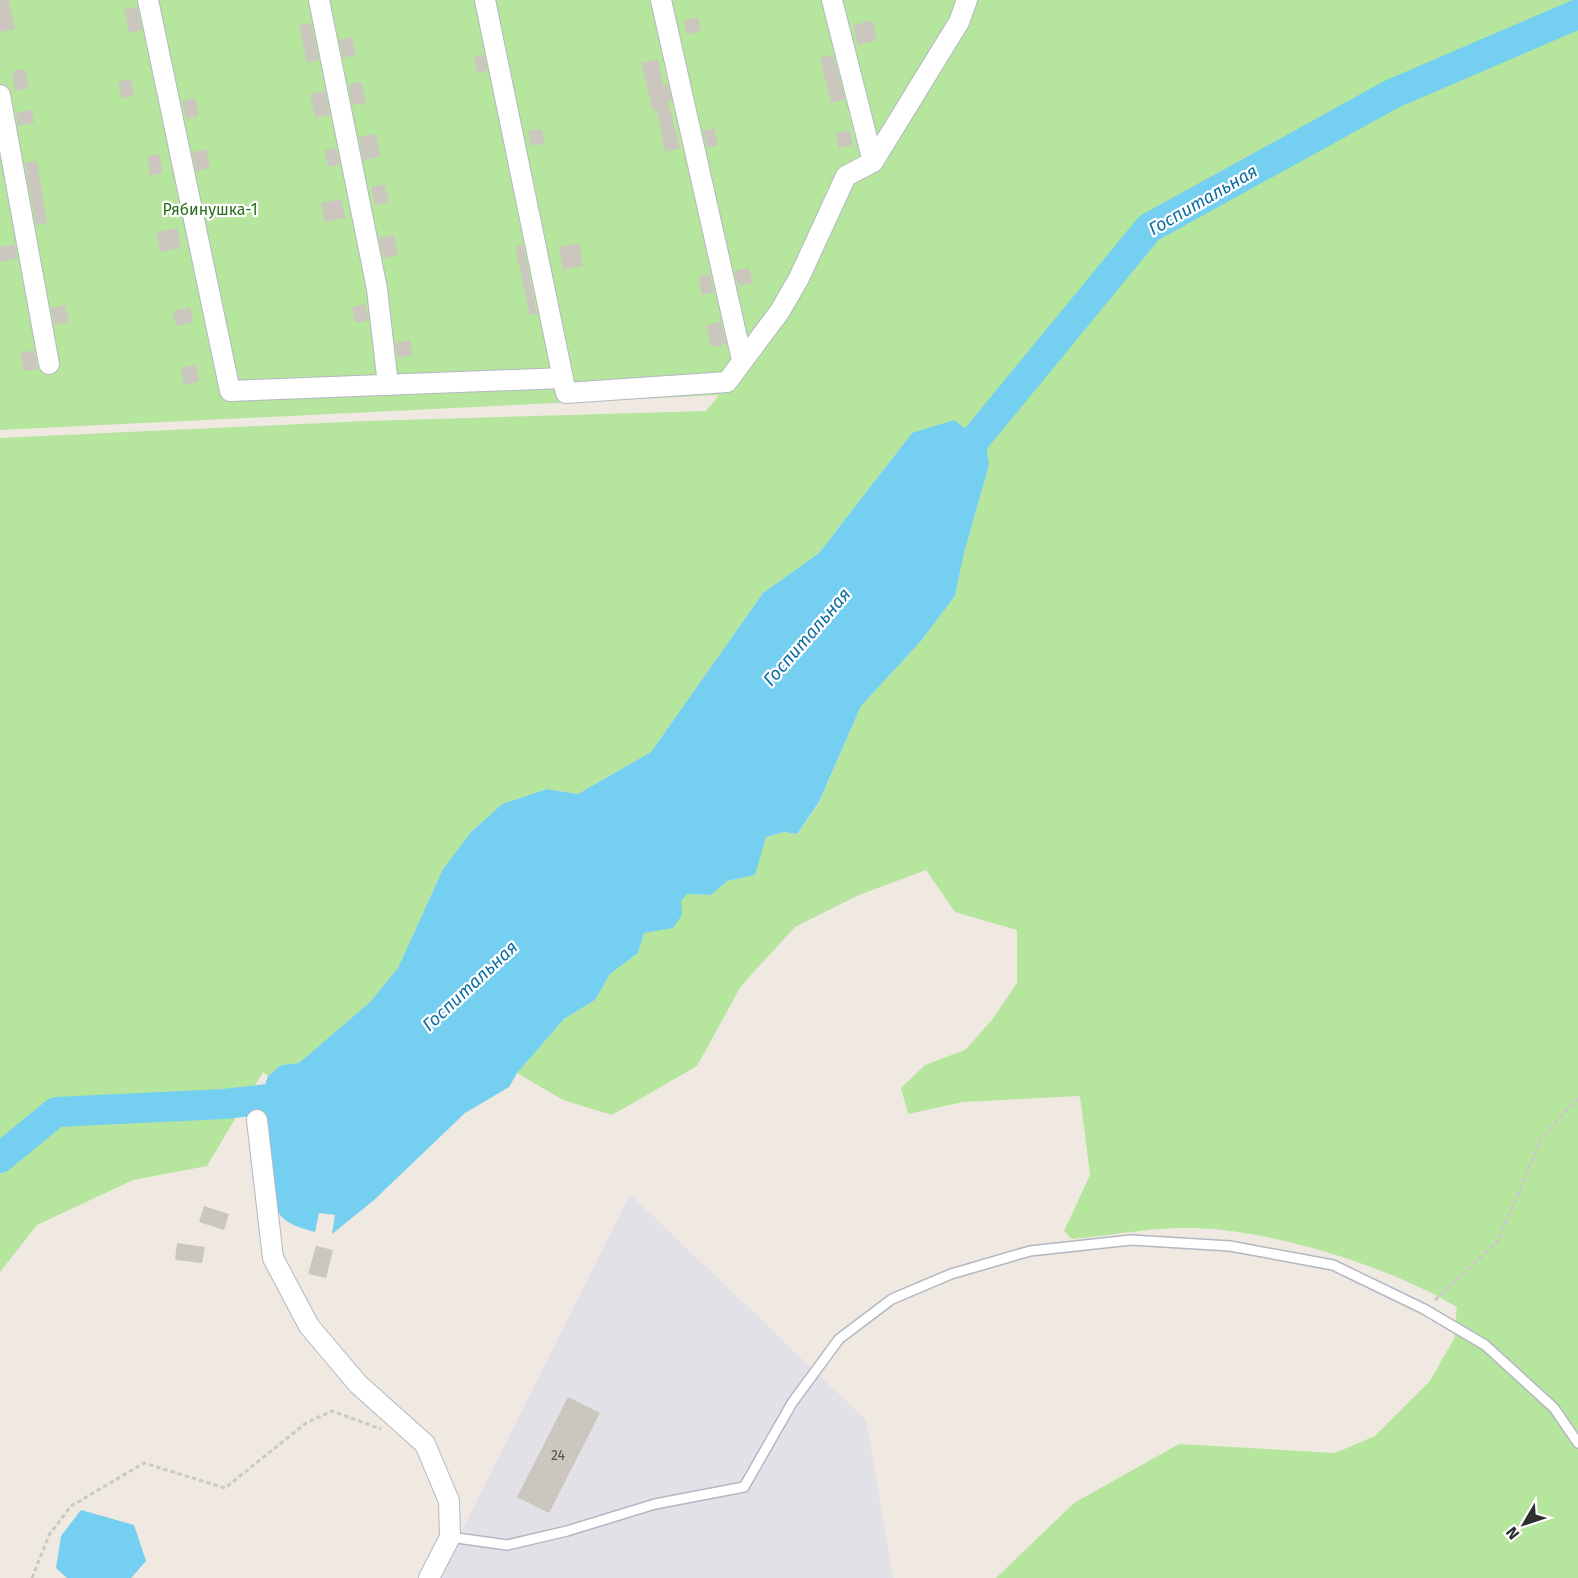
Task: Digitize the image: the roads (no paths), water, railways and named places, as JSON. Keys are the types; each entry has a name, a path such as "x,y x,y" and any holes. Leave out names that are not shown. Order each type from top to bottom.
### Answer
{"street":[{"path":"148,0 230,391 563,378"},
{"path":"319,0 377,289 388,384"},
{"path":"485,0 566,393 727,382 741,360 780,311 800,278 846,176 873,162 959,22 968,0"},
{"path":"661,0 741,360"},
{"path":"832,0 873,162"},
{"path":"0,95 49,364"},
{"path":"257,1120 273,1258 309,1326 358,1384 425,1444 449,1501 450,1537 429,1578"}],"lane":[{"path":"450,1537 507,1545 567,1531 655,1504 744,1487 792,1403 838,1339 892,1299 951,1274 1030,1251 1131,1240 1230,1246 1333,1265 1424,1309 1485,1345 1554,1408 1578,1443"}],"water":[{"path":"954,420 986,444 989,465 964,553 955,596 921,641 861,706 819,802 797,834 784,832 766,837 755,875 727,881 711,895 687,894 681,901 682,915 673,928 644,933 638,953 610,974 595,1000 564,1019 517,1073 509,1087 465,1113 374,1200 332,1234 335,1215 319,1213 315,1232 294,1225 283,1218 275,1207 273,1199 261,1097 268,1076 281,1065 299,1063 370,1002 398,968 443,869 471,832 502,804 547,789 578,794 651,752 763,593 819,553 912,433"},
{"path":"81,1510 134,1525 146,1561 131,1578 67,1578 56,1568 61,1536"}],"waterway":[{"name":"Госпитальная","path":"951,469 1149,228 1392,94 1578,14"},
{"name":"Госпитальная","path":"0,1158 56,1112 224,1104 302,1095"}],"park label":[{"name":"Рябинушка-1","path":"210,209"}]}
